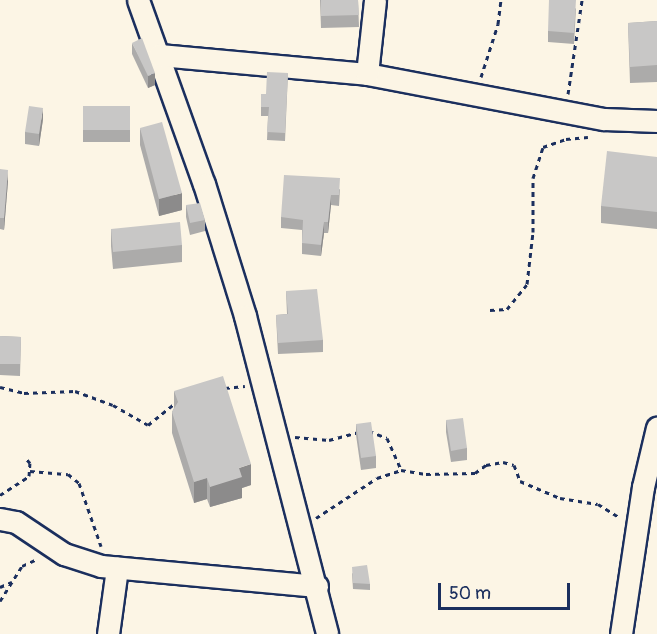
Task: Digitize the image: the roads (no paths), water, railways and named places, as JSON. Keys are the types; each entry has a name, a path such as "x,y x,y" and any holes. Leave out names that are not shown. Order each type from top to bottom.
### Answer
{"street":[{"path":"138,0 204,184 264,386 317,586 327,634"},
{"path":"367,74 375,0"},
{"path":"159,55 367,74 604,119 657,121"},
{"path":"621,634 637,530 657,428"},
{"path":"0,519 16,522 58,550 113,567 317,586"},
{"path":"108,634 113,567"}]}
